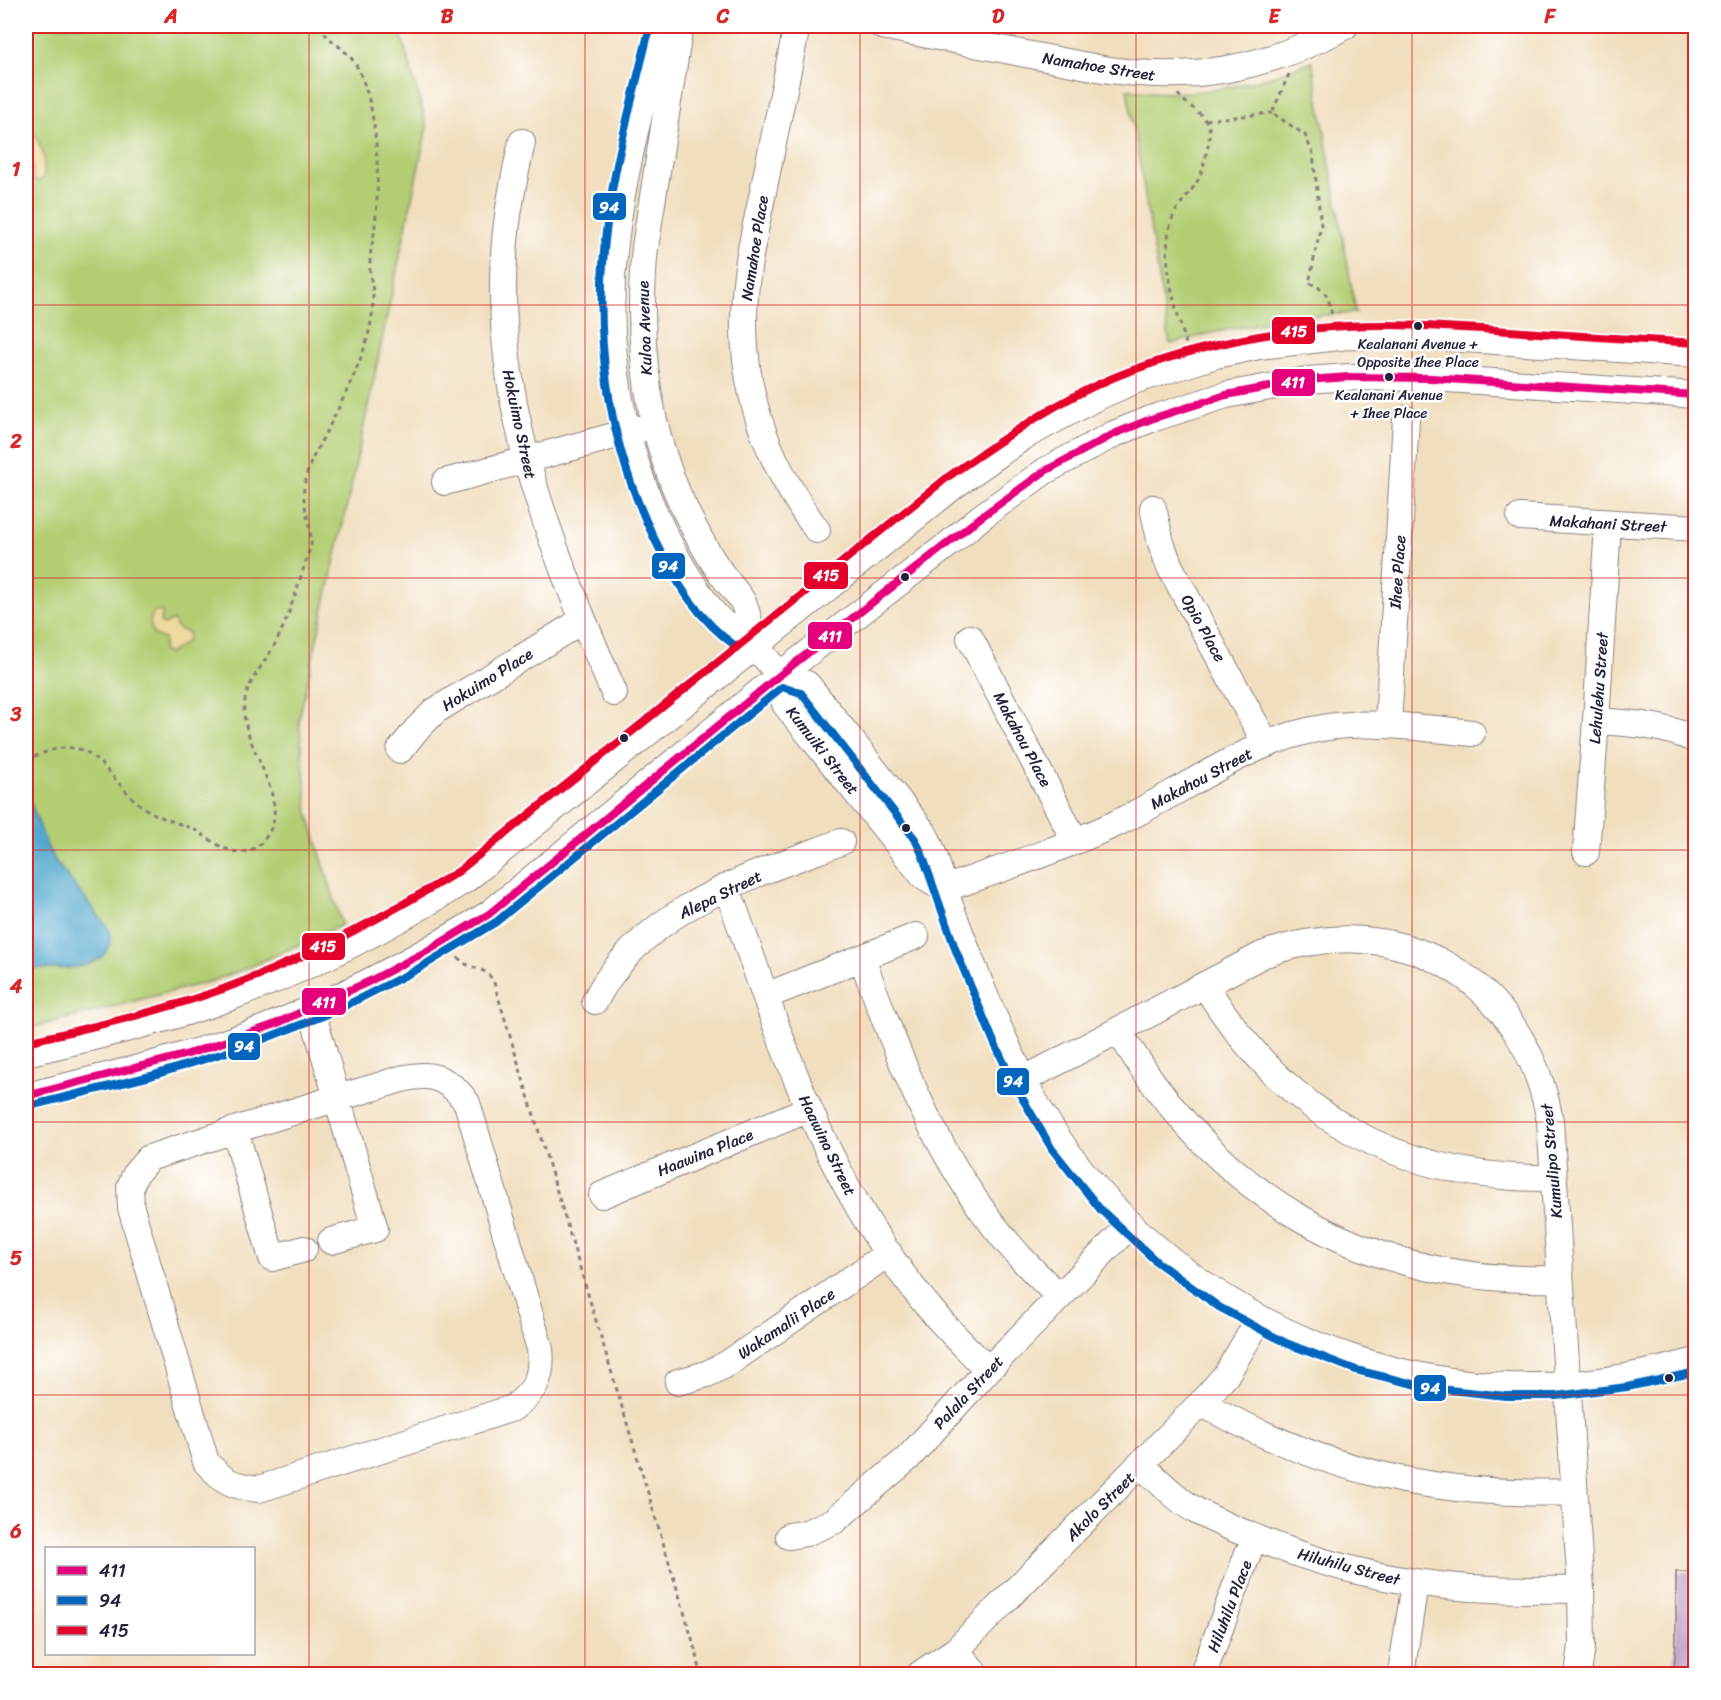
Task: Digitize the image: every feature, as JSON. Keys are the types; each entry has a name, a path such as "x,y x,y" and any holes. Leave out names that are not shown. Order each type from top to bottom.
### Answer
{"street":[{"name":"Kuloa Avenue","path":"661,26 626,174 615,243 611,319 613,357 626,432 647,497 677,559 715,616 754,646 780,675"},
{"name":"Kuloa Avenue","path":"680,26 645,247 642,283 642,354 654,425 674,486 687,515 719,571 743,602 754,646"},
{"name":"Namahoe Place","path":"797,26 748,266 744,346 753,401 772,456 795,498 817,530"},
{"name":"Namahoe Street","path":"882,26 1103,69 1134,74 1165,75 1197,74 1258,63 1317,41 1345,26"},
{"name":"Hokuimo Street","path":"522,142 508,213 502,294 507,371 513,408 525,459 543,518 614,693"},
{"path":"26,1053 138,1026 227,999 312,964 391,925 465,880 955,485 1023,436 1097,397 1136,380 1192,362 1259,346 1336,337 1401,336 1695,354"},
{"path":"26,1096 195,1052 263,1029 370,982 448,939 489,914 780,675 981,517 1036,477 1114,434 1188,406 1266,386 1349,377 1421,378 1695,395"},
{"name":"Ihee Place","path":"1388,726 1406,419"},
{"path":"445,482 654,425"},
{"name":"Opio Place","path":"1153,508 1161,543 1170,567 1266,744"},
{"name":"Makahani Street","path":"1520,517 1695,528"},
{"name":"Lehulehu Street","path":"1586,852 1608,524"},
{"name":"Hokuimo Place","path":"400,750 435,711 583,620"},
{"name":"Makahou Place","path":"970,638 1076,841"},
{"name":"Kumuiki Street","path":"780,675 807,684 924,833 934,853 944,889 981,988 1023,1080 1072,1157 1096,1187 1131,1224 1182,1269 1260,1318 1318,1346 1393,1370 1468,1383 1506,1386 1566,1385 1620,1379 1695,1361"},
{"path":"1596,721 1646,725 1669,730 1695,740"},
{"name":"Makahou Street","path":"944,889 1076,841 1114,824 1240,756 1266,744 1301,733 1346,725 1472,733"},
{"name":"Alepa Street","path":"595,1000 621,960 667,921 696,902 841,842"},
{"name":"Haawina Street","path":"727,888 809,1109 847,1185 889,1253 937,1317 988,1370"},
{"path":"766,996 916,936"},
{"name":"Kumulipo Street","path":"1023,1080 1262,955 1294,945 1328,939 1372,940 1416,951 1456,971 1491,1000 1507,1017 1531,1056 1546,1099 1550,1121 1581,1589 1582,1646 1578,1674"},
{"path":"862,958 897,1053 943,1147 1000,1232 1020,1257 1059,1297"},
{"path":"1205,985 1258,1059 1303,1099 1353,1132 1407,1157 1464,1172 1494,1177 1553,1178"},
{"path":"311,1008 375,1229 331,1241"},
{"path":"1119,1031 1157,1090 1203,1143 1257,1190 1316,1227 1382,1256 1426,1268 1488,1278 1524,1281 1560,1280"},
{"path":"428,1076 444,1082 459,1092 467,1103 540,1349 542,1366 529,1395 513,1408 259,1489 238,1487 219,1476 206,1462 131,1208 130,1188 135,1173 149,1158 235,1130 411,1077 428,1076"},
{"name":"Haawina Place","path":"602,1195 809,1109"},
{"path":"235,1130 272,1258 304,1249"},
{"name":"Palala Street","path":"789,1536 823,1527 843,1515 908,1458 988,1370 1131,1224"},
{"name":"Wakamalii Place","path":"678,1382 707,1374 727,1364 889,1253"},
{"name":"Akolo Street","path":"920,1674 956,1650 1202,1402 1226,1375 1260,1318"},
{"path":"1202,1402 1284,1444 1351,1468 1387,1477 1470,1490 1574,1492"},
{"name":"Hiluhilu Street","path":"1141,1465 1167,1489 1194,1509 1254,1537 1341,1567 1415,1583 1466,1589 1544,1591 1581,1589"},
{"name":"Hiluhilu Place","path":"1203,1674 1254,1537"},
{"path":"1401,1674 1415,1583"},
{"path":"956,1650 976,1674"}],"path":[{"path":"26,760 68,747 81,750 96,760 120,787 147,811 196,831 233,851 243,852 253,849 271,830 275,817 273,799 247,731 244,713 245,698 251,681 277,642 308,557 311,532 304,503 304,488 308,471 314,452 351,382 362,354 373,313 370,265 375,225 376,153 370,112 355,63 319,26"},
{"path":"1272,113 1294,63 1288,53"},
{"path":"1165,75 1184,103 1206,120 1210,129 1198,180 1171,220 1166,246 1176,311 1192,362"},
{"path":"1206,120 1272,113 1305,135 1313,154 1321,225 1309,283 1321,288 1329,300 1336,337"},
{"path":"448,939 462,963 485,971 494,983 697,1654 701,1674"}],"green space":[{"path":"26,26 399,26 427,127 350,492 299,719 308,813 342,925 252,966 212,981 26,1029"},
{"path":"1312,61 1356,313 1309,316 1262,323 1170,344 1127,89 1174,93 1221,88 1268,77"}],"sand":[{"path":"26,117 43,153 43,178 38,182 33,179 32,158 26,142"},
{"path":"160,611 163,614 161,624 165,625 173,620 178,629 189,633 187,641 169,654 163,652 164,639 154,635 151,626 153,615"}],"water":[{"path":"26,790 47,846 56,862 109,929 109,944 104,955 94,962 66,968 26,968"}],"building":[{"path":"1676,1572 1695,1572 1695,1674 1674,1674"}],"transit line":[{"name":"94","path":"650,26 621,144 608,216 603,258 602,299 607,382 624,462 655,540 689,599 711,625 737,647 676,696"},
{"name":"415","path":"26,1042 150,1012 254,977 344,936 459,871 949,476 1038,417 1108,380 1159,361 1211,346 1265,335 1346,326 1440,327 1696,343"},
{"name":"411","path":"26,1096 188,1054 273,1025 368,982 429,950 489,914 780,675 981,517 1045,471 1114,434 1151,419 1226,395 1307,380 1349,377 1431,378 1696,395"},
{"name":"94","path":"29,1106 151,1076 243,1047 333,1012 416,970 496,922 782,687 801,693 915,839 956,951 1014,1084 1052,1149 1100,1209 1157,1262 1219,1307 1286,1343 1356,1370 1430,1388 1506,1396 1556,1396 1627,1387 1696,1372"}],"place":[{"name":"Kealanani Avenue + Opposite Ihee Place","path":"1418,326"},
{"name":"Kealanani Avenue + Ihee Place","path":"1389,377"}]}
